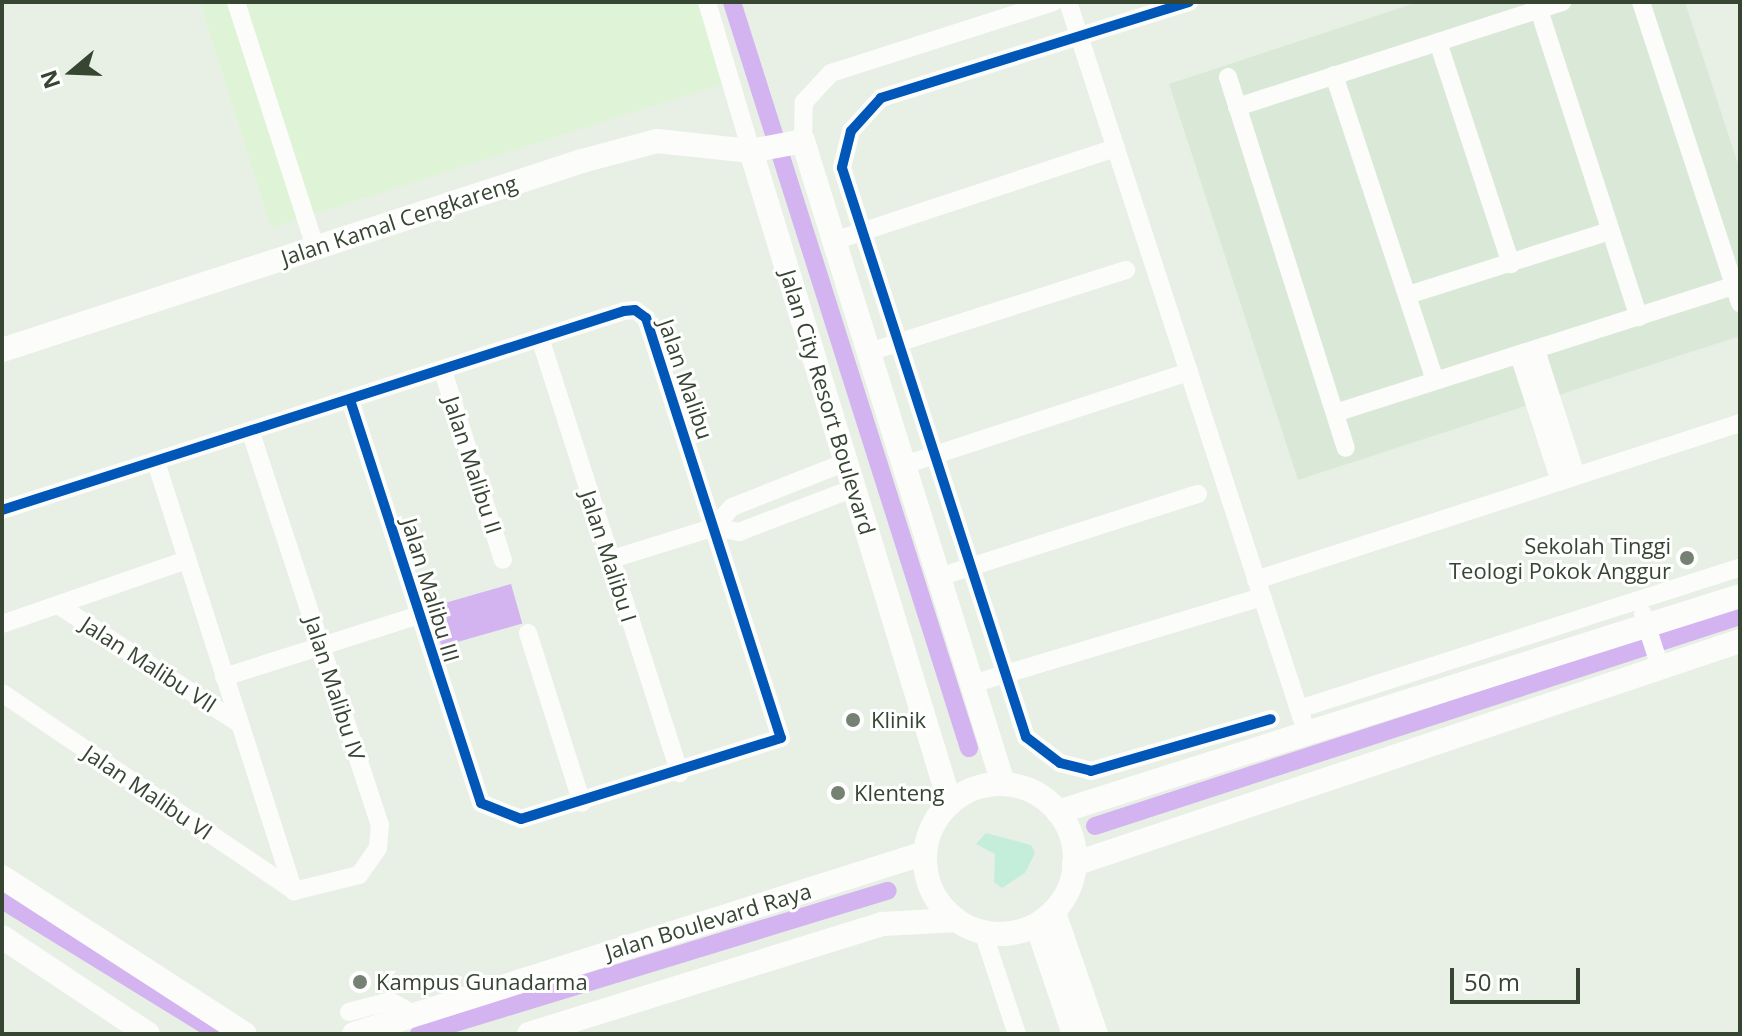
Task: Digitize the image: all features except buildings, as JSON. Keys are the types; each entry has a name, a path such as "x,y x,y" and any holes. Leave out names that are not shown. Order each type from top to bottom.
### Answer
{"street":[{"path":"236,2 315,246"},
{"name":"Jalan City Resort Boulevard","path":"707,2 777,147 834,241 1003,783"},
{"path":"777,147 804,102 831,73 1053,2"},
{"path":"1068,2 1307,734"},
{"path":"1189,2 895,94 864,111 843,148 842,168 860,232 1026,737 1060,763 1091,771 1271,719"},
{"path":"1237,107 1563,2"},
{"path":"1335,413 1639,317 1737,294 1641,2"},
{"path":"1539,10 1639,317"},
{"path":"1438,42 1511,264"},
{"path":"1334,75 1435,381"},
{"path":"1228,77 1346,448"},
{"name":"Jalan Kamal Cengkareng","path":"2,350 315,246 657,141 777,147"},
{"name":"Jalan City Resort Boulevard","path":"777,147 846,462 950,803"},
{"path":"834,241 1116,148"},
{"path":"1408,295 1610,231"},
{"path":"869,352 1126,270"},
{"name":"Jalan Malibu","path":"2,510 251,433 624,311 646,318 781,738 582,803 505,818 473,793"},
{"name":"Jalan Malibu I","path":"540,338 680,773"},
{"path":"1528,352 1568,478"},
{"name":"Jalan Malibu II","path":"443,371 503,560"},
{"path":"904,465 1189,372"},
{"name":"Jalan Malibu III","path":"350,400 473,793"},
{"path":"972,684 1259,588 1568,478 1740,423"},
{"name":"Jalan Malibu IV","path":"251,433 380,825 378,848 359,875 294,891"},
{"path":"156,462 294,891"},
{"path":"715,527 732,507 846,462"},
{"path":"609,560 715,527 739,532 854,488"},
{"path":"939,577 1198,494"},
{"path":"2,624 187,560"},
{"path":"1299,709 1740,567"},
{"path":"1058,812 1464,684 1648,631 1740,596"},
{"path":"1638,600 1658,661"},
{"name":"Jalan Malibu VII","path":"58,605 240,724"},
{"path":"224,677 419,615"},
{"path":"528,633 582,803"},
{"path":"1074,1034 1046,919 1074,864 1658,661 1740,641"},
{"path":"1454,659 1464,684"},
{"name":"Jalan Malibu VI","path":"2,693 294,891"},
{"path":"956,920 932,890 925,853 950,803 1003,783 1033,791 1058,812 1074,864"},
{"name":"Jalan Boulevard Raya","path":"352,1023 413,1014 925,853"},
{"path":"2,877 245,1034"},
{"path":"529,1034 883,924 956,920 983,932 1046,919"},
{"path":"1046,919 1096,1034"},
{"path":"983,932 1017,1034"},
{"path":"2,937 148,1034"}],"shaded area":[{"path":"200,2 709,2 734,80 271,228"},
{"path":"1418,2 1685,2 1740,170 1740,336 1298,480 1169,84"},
{"path":"511,584 522,623 442,647 430,607"},
{"path":"986,833 1031,845 1035,853 1025,873 1002,888 994,882 995,854 976,844"}],"waterway":[{"path":"732,2 969,748"},
{"path":"1095,826 1740,616"},
{"path":"419,1034 888,891"},
{"path":"2,900 220,1034"}],"cycle path":[{"path":"1189,2 881,98 851,131 842,168 1026,737 1060,763 1091,771 1271,719"},
{"path":"2,510 624,311 635,310 646,318 781,738 521,819 481,803 350,400"}],"place":[{"name":"Sekolah Tinggi Teologi Pokok Anggur","path":"1687,558"},
{"name":"Klinik","path":"853,720"},
{"name":"Klenteng","path":"838,793"},
{"name":"Kampus Gunadarma","path":"360,982"}]}
